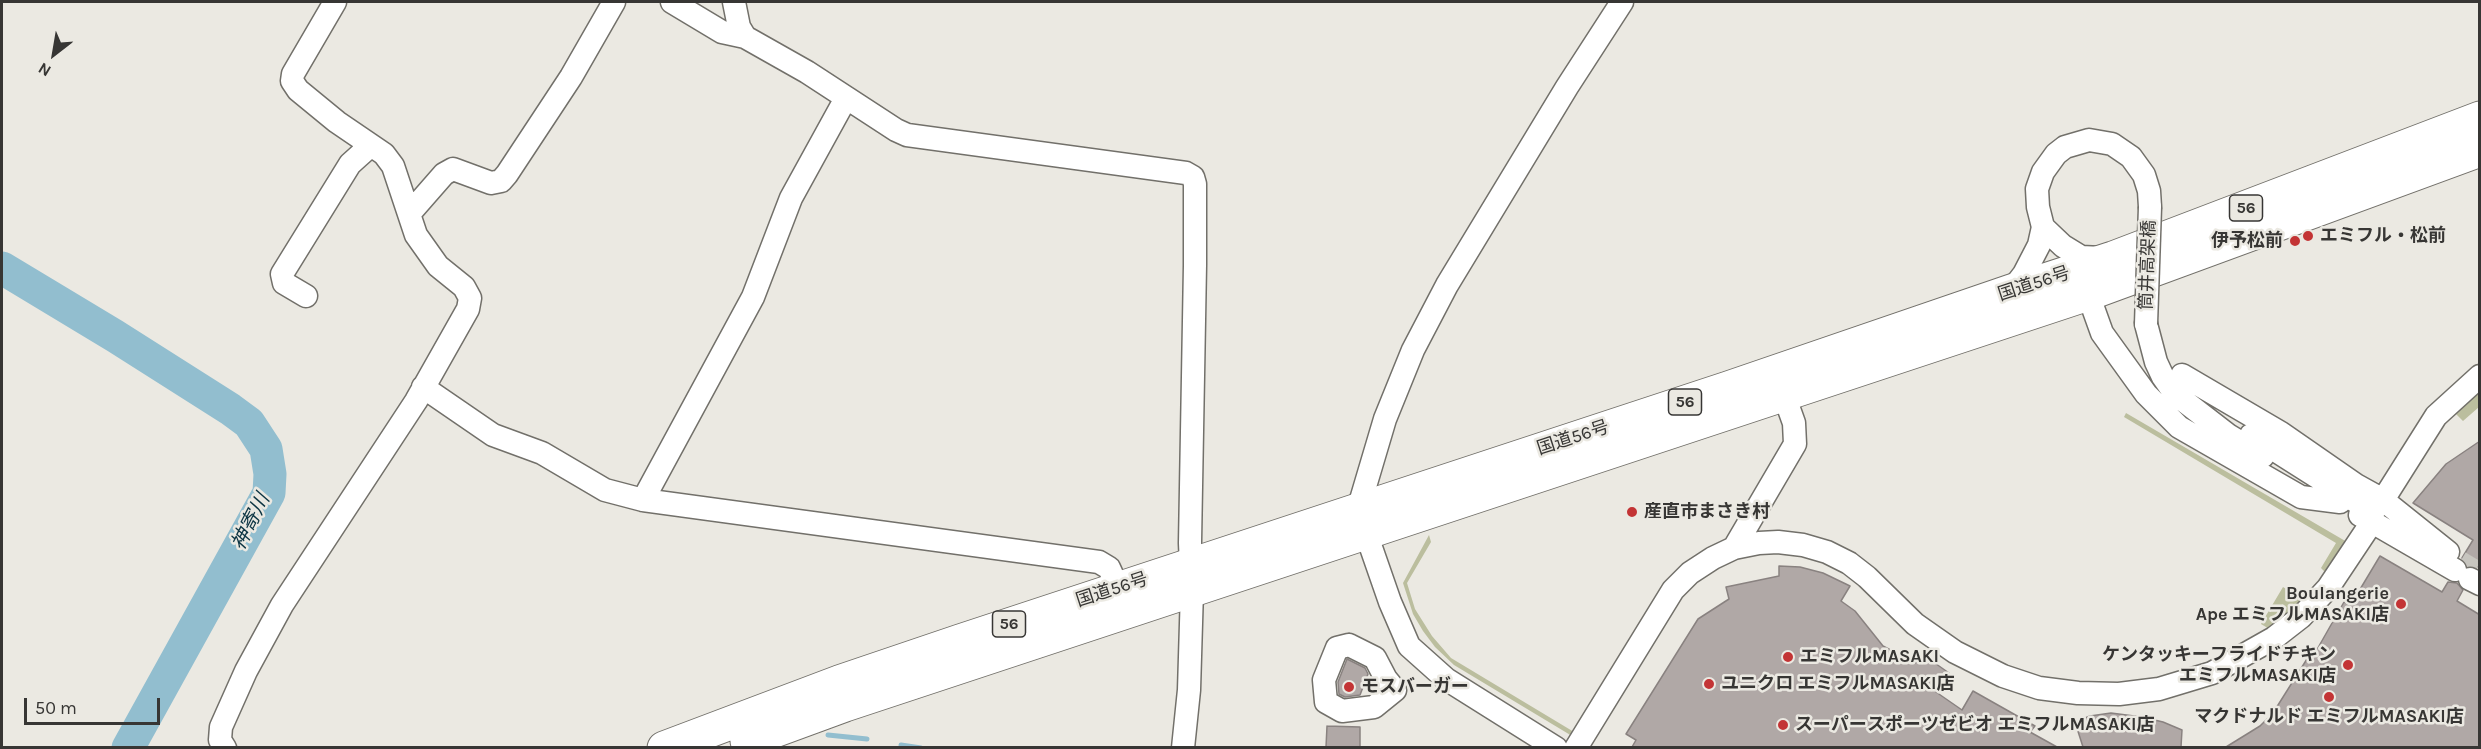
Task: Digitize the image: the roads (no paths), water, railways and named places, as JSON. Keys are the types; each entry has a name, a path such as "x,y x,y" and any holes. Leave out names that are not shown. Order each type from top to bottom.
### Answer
{"highway":[{"name":"国道56号","path":"1361,521 1728,388 2113,258 2480,118"},
{"name":"国道56号","path":"664,747 839,682 1123,599 1361,521 1784,395 2088,294 2480,150"},
{"name":"国道56号","path":"731,747 1123,599"}],"street":[{"path":"225,747 220,740 221,727 246,671 282,605 423,387 468,309 470,298 464,287 438,266 416,235 393,166 384,154 370,146 298,90 292,81 293,74 335,2"},
{"path":"409,214 444,174 453,169 491,183 501,181 571,77 614,2"},
{"path":"672,2 723,33 745,38 807,72 907,135 1186,173 1192,177 1195,184 1192,576 1189,690 1183,747"},
{"path":"734,2 739,27 745,38"},
{"path":"1556,747 1454,685 1409,646 1361,521 1385,419 1413,350 1447,285 1622,2"},
{"path":"643,500 753,297 791,198 846,98"},
{"name":"筒井高架橋","path":"2043,227 2038,207 2037,189 2043,172 2056,154 2065,147 2089,140 2112,144 2131,157 2144,175 2149,191 2146,324 2156,362 2175,394 2194,410 2211,420"},
{"path":"306,296 285,283 282,274 350,164 370,146"},
{"path":"2011,291 2035,255 2043,227 2063,246 2081,257 2113,258"},
{"path":"2088,294 2102,333 2130,364 2146,394 2178,427 2301,497 2340,502"},
{"path":"2182,375 2281,433 2356,485"},
{"path":"2383,500 2436,416 2480,376"},
{"path":"423,387 493,435 542,453 605,490 643,500 1098,562 1109,568 1123,599"},
{"path":"1734,548 1795,444 1794,423 1784,395"},
{"path":"1576,747 1673,590 1697,568 1734,548 1778,542 1803,545 1827,552 1849,563 1867,577 1915,624 1935,639 1978,666 2039,688 2078,693 2119,694 2159,689 2202,677 2229,666 2274,638 2301,617 2328,588 2372,522 2373,514 2252,435 2234,426 2211,420"},
{"path":"2211,420 2228,435 2372,522 2470,573"},
{"path":"2252,435 2273,441 2383,500 2470,573"}],"waterway":[{"name":"神寄川","path":"2,268 230,409 249,423 266,449 270,474 269,493 128,748"},
{"path":"828,735 867,739"},
{"path":"901,745 921,748"}],"tunnel":[{"path":"2460,562 2475,571"}],"place":[{"name":"エミフル・松前","path":"2308,236"},
{"name":"伊予松前","path":"2295,241"},
{"name":"産直市まさき村","path":"1632,512"},
{"name":"Boulangerie Ape エミフルMASAKI店","path":"2401,604"},
{"name":"エミフルMASAKI","path":"1788,657"},
{"name":"ケンタッキーフライドチキン エミフルMASAKI店","path":"2348,665"},
{"name":"ユニクロ エミフルMASAKI店","path":"1709,684"},
{"name":"モスバーガー","path":"1349,687"},
{"name":"マクドナルド エミフルMASAKI店","path":"2329,697"},
{"name":"スーパースポーツゼビオ エミフルMASAKI店","path":"1783,725"}]}
